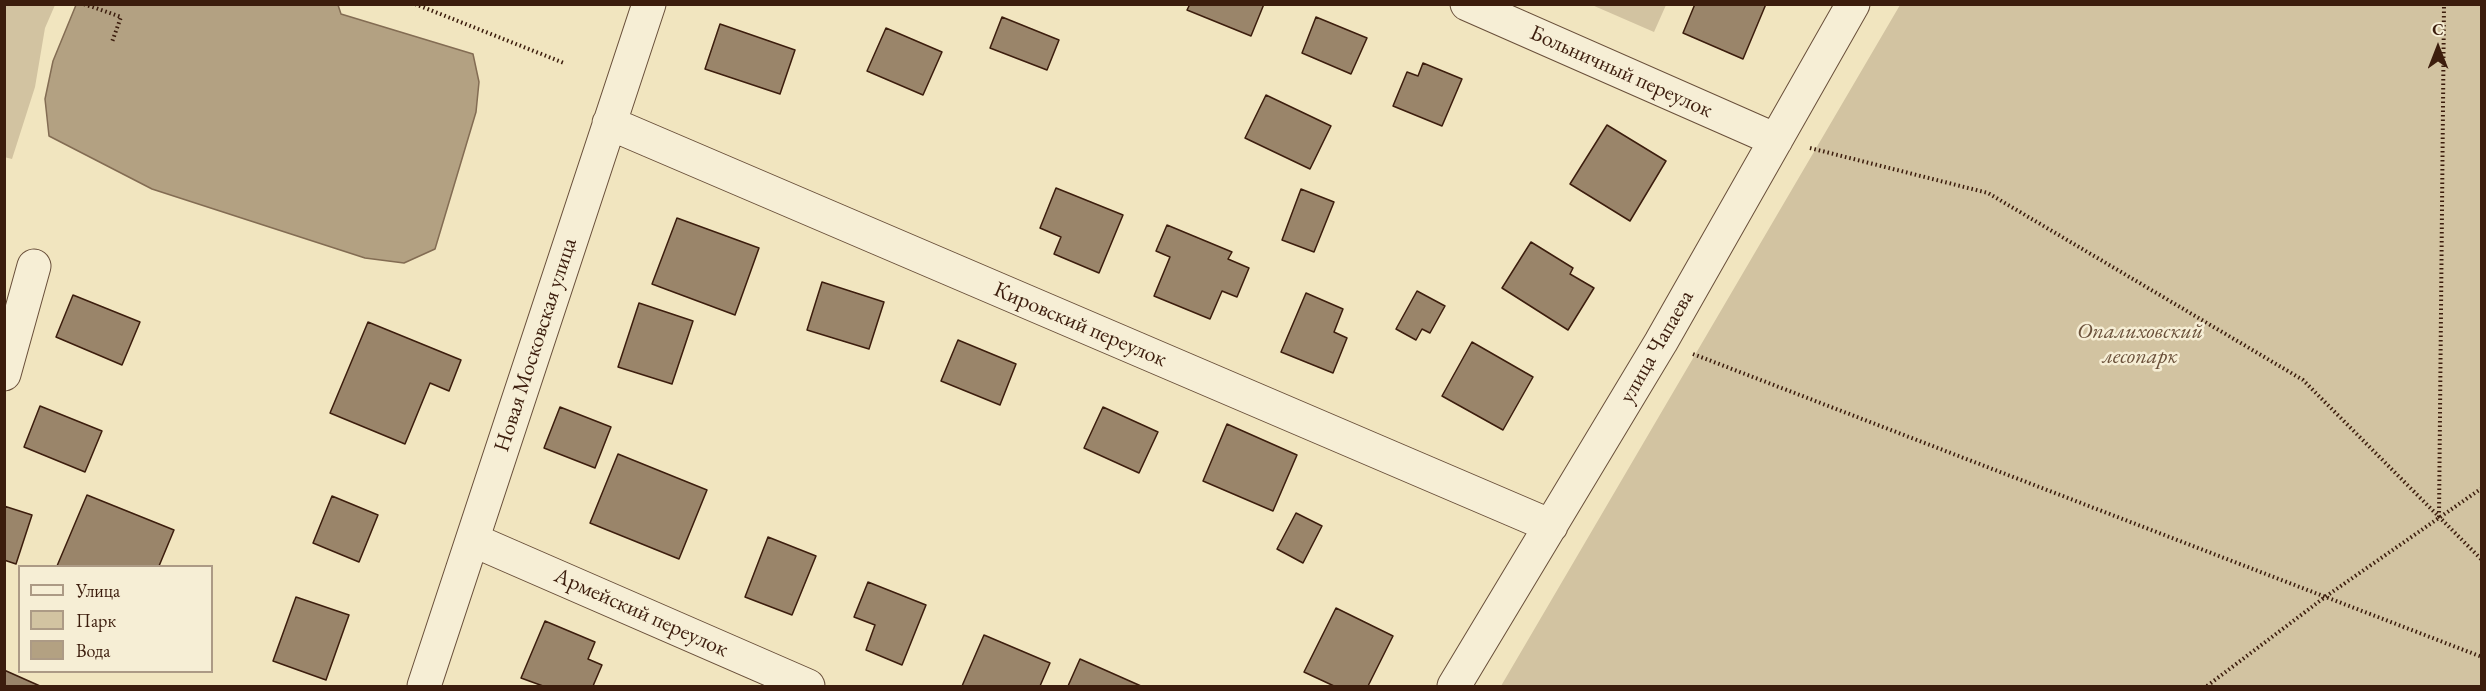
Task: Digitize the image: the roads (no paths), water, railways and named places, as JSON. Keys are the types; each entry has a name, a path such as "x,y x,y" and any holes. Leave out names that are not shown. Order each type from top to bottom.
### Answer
{"street":[{"name":"Новая Московская улица","path":"424,687 649,4"},
{"name":"Больничный переулок","path":"1467,4 1776,140"},
{"name":"улица Чапаева","path":"1454,687 1661,342 1853,4"},
{"name":"Кировский переулок","path":"609,123 1551,526"},
{"path":"4,374 34,266"},
{"name":"Армейский переулок","path":"473,540 808,687"}],"water":[{"path":"76,5 338,5 341,14 473,54 479,82 476,112 435,249 404,263 365,258 152,189 49,136 45,99 53,61"}],"park label":[{"name":"Опалиховский лесопарк","path":"2140,344"}]}
